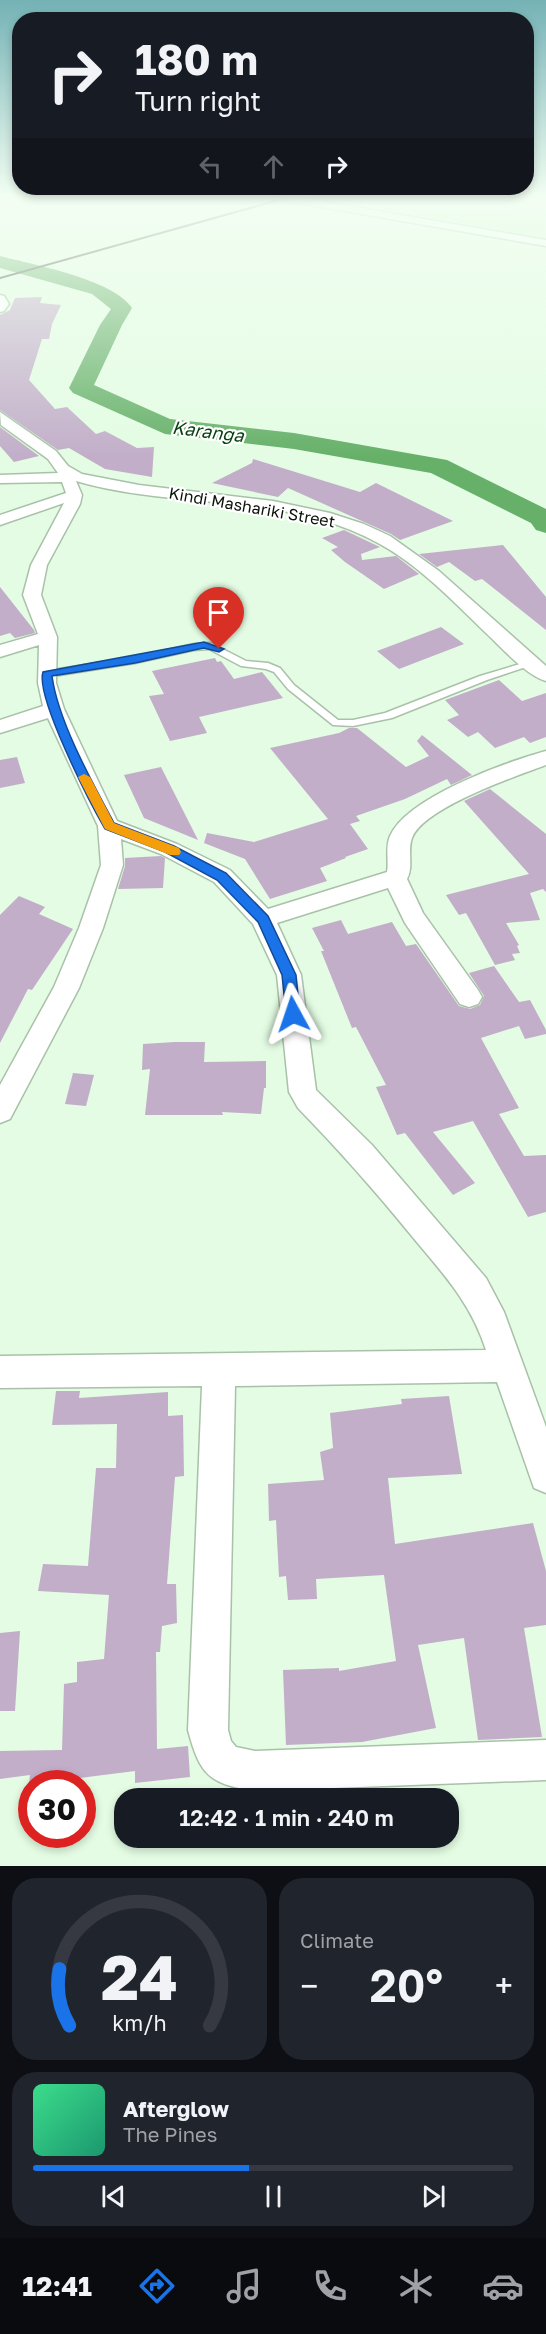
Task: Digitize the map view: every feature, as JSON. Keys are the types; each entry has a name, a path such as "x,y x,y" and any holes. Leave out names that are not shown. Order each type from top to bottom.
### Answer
{"street":[{"path":"0,298 3,304 0,309"},
{"name":"Kindi Mashariki Street","path":"0,416 12,430 52,455 69,481 224,499 312,514 357,527 383,539 426,570 530,664 546,675"},
{"path":"0,478 69,481"},
{"path":"0,520 69,481"},
{"path":"0,1111 66,988 91,928 112,865 109,826 54,709 47,674 48,637 32,595 34,580 51,540 72,504 69,481"},
{"path":"0,651 48,637"},
{"path":"0,727 54,709"},
{"path":"263,919 395,878 399,873 401,836 408,824 441,800 546,758"},
{"path":"109,826 169,849 222,876 263,919 289,975 303,1092 308,1100 362,1154 475,1289 493,1323 546,1476"},
{"path":"395,878 413,917 469,997"},
{"path":"0,1372 508,1366"},
{"path":"219,1368 208,1730 215,1754 228,1767 255,1771 546,1760"}],"lane":[{"path":"47,674 135,660 194,647 211,646 244,664 268,666 277,670 291,687 336,723 343,724 360,723 388,715 478,679 530,664"}],"building":[{"path":"42,297 40,303 61,305 52,324 49,339 42,339 29,380 55,409 67,407 96,434 105,431 137,448 154,447 152,477 105,469 69,448 58,450 0,410 0,315 10,310 15,298"},
{"path":"0,427 39,456 14,462 0,446"},
{"path":"253,459 360,492 376,483 453,521 400,540 288,488 278,497 212,483 252,463"},
{"path":"344,530 380,547 361,554 362,560 396,556 419,574 384,589 345,562 331,550 338,547 322,538"},
{"path":"503,545 546,597 546,630 482,579 475,581 449,562 437,567 419,554"},
{"path":"0,587 35,633 15,638 10,633 0,636"},
{"path":"441,627 464,644 399,669 377,651"},
{"path":"215,658 217,662 221,661 234,679 262,672 283,698 199,717 207,733 170,741 149,696 164,694 152,671"},
{"path":"499,680 522,701 546,693 546,737 530,743 524,737 495,748 478,732 468,737 447,720 459,715 445,700"},
{"path":"349,728 357,728 406,767 429,756 417,741 422,735 472,775 451,785 447,779 405,799 356,816 360,821 350,824 368,849 320,868 327,881 270,899 245,859 204,843 207,833 254,842 328,819 270,748 339,733"},
{"path":"17,757 25,783 0,788 0,760"},
{"path":"161,767 198,840 144,818 124,775"},
{"path":"490,789 546,834 546,892 543,889 530,893 540,920 506,923 519,945 517,946 520,953 512,954 515,960 495,965 466,913 459,915 446,895 529,874 464,801"},
{"path":"161,856 165,858 163,888 118,889 125,858"},
{"path":"19,896 45,907 39,914 73,929 32,990 28,989 0,1043 0,915"},
{"path":"341,920 348,934 392,922 406,946 416,944 459,1006 470,1009 480,1005 484,996 469,973 494,966 519,1002 530,1000 546,1034 525,1039 519,1026 481,1038 519,1108 499,1114 524,1156 546,1155 546,1212 528,1217 473,1121 433,1132 475,1183 453,1195 405,1133 397,1135 376,1087 386,1085 356,1027 352,1028 321,951 324,951 312,928"},
{"path":"205,1042 204,1062 266,1061 266,1088 264,1088 261,1114 222,1112 223,1115 145,1115 150,1069 142,1070 143,1044"},
{"path":"73,1073 94,1075 86,1106 65,1104"},
{"path":"56,1391 80,1391 79,1398 168,1392 168,1416 183,1415 184,1476 175,1477 167,1584 176,1584 177,1623 162,1626 160,1652 156,1652 157,1749 188,1746 190,1777 135,1783 135,1771 96,1776 96,1770 18,1770 18,1777 0,1779 0,1751 62,1750 64,1684 77,1682 77,1662 104,1659 109,1595 38,1591 43,1564 88,1566 96,1468 116,1468 117,1424 52,1425"},
{"path":"449,1396 462,1474 388,1478 395,1544 533,1523 546,1571 546,1625 524,1628 542,1737 478,1740 464,1638 418,1645 436,1728 362,1742 286,1745 283,1670 339,1668 339,1671 396,1661 384,1575 316,1579 317,1599 288,1600 286,1576 279,1577 276,1520 269,1521 268,1484 324,1480 320,1452 333,1448 330,1413 402,1404 401,1399"},
{"path":"20,1631 15,1711 0,1711 0,1633"}],"waterway":[{"name":"Karanga","path":"75,283 99,290 122,308 111,325 81,388 165,426 294,441 438,466 543,518 546,524"}],"slow traffic":[{"path":"84,777 109,826 174,852"}],"route":[{"path":"219,649 204,645 135,660 47,674 49,695 84,777 109,826 169,849 222,876 263,919 289,975 293,1014"}]}
